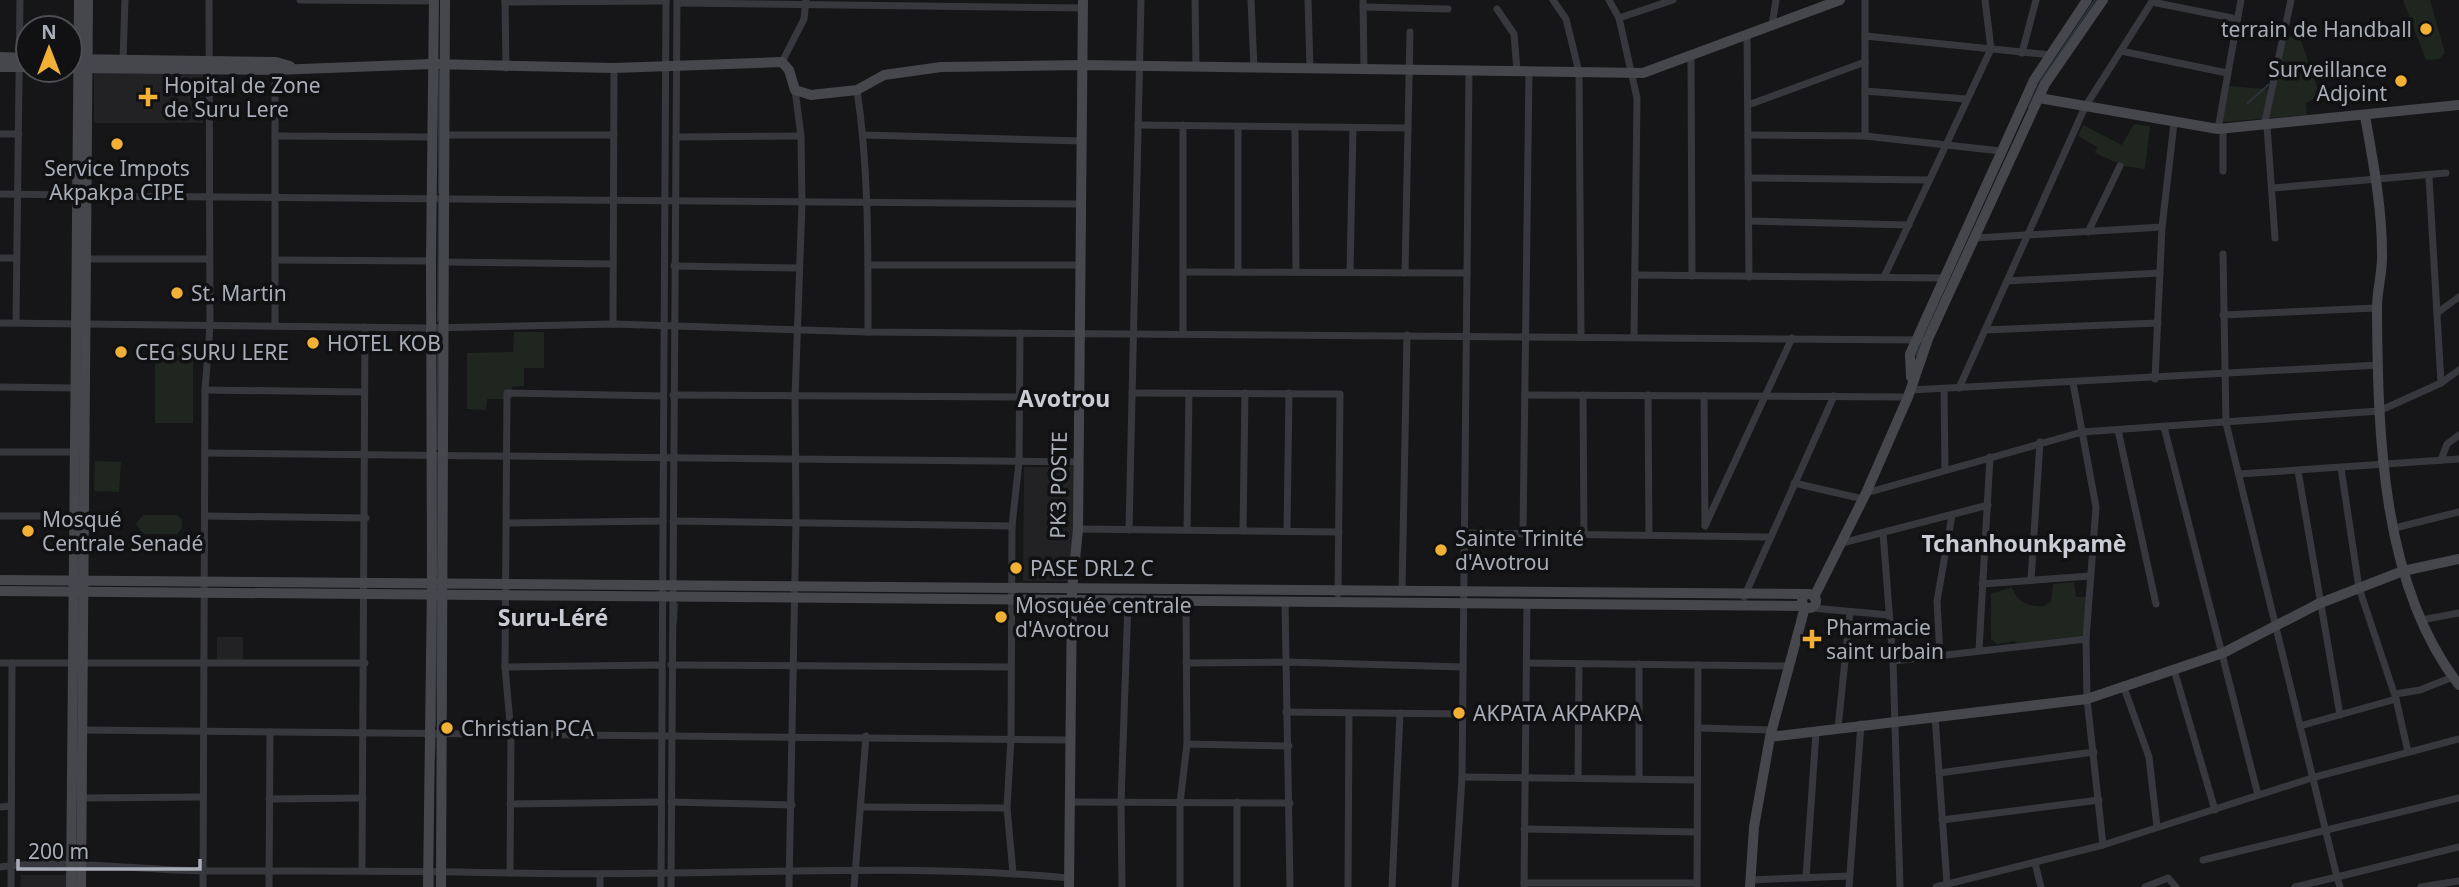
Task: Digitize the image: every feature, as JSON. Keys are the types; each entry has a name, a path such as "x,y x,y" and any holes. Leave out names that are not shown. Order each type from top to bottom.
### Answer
{"street":[{"path":"84,28 88,0"},
{"path":"123,59 125,0"},
{"path":"203,887 205,390 210,326 209,0"},
{"path":"300,0 434,0 431,328 441,732 441,887"},
{"path":"428,887 429,732 444,456 445,0"},
{"path":"1129,530 1141,0"},
{"path":"1195,0 1196,66"},
{"path":"1251,0 1254,68"},
{"path":"1308,0 1310,68"},
{"path":"1553,0 1566,19 1579,72 1581,337"},
{"path":"1609,0 1619,18 1637,99 1634,337"},
{"path":"1619,18 1673,0"},
{"path":"1772,25 1776,0"},
{"path":"795,90 811,95 857,90 884,75 941,67 1140,65 1643,73 1840,0"},
{"path":"1865,0 1865,136"},
{"path":"1884,278 1991,49 1985,0"},
{"path":"2022,52 2036,0"},
{"path":"1922,340 1944,278 2034,80 2087,0"},
{"path":"1849,876 1750,884 1754,827 1771,734 1790,666 1808,605 1843,543 1910,391 1910,354 1922,340 1975,238 2045,84 2103,0"},
{"path":"2223,171 2220,129 2241,0"},
{"path":"2275,238 2273,188 2265,126 2291,0"},
{"path":"506,68 505,1 666,1 676,137 673,521 666,584"},
{"path":"1959,388 2085,107 2153,1 2237,19"},
{"path":"661,887 660,802 671,665 663,521 665,200 671,66 677,2 1083,4"},
{"path":"782,62 799,33 806,2"},
{"name":"PK3 POSTE","path":"1069,882 1072,590 1078,529 1083,4"},
{"path":"1364,69 1363,4 1448,9"},
{"path":"1497,9 1514,34 1517,71"},
{"path":"1405,273 1410,32"},
{"path":"1747,34 1749,277"},
{"path":"1865,37 2052,55"},
{"path":"2121,51 2227,74"},
{"path":"1691,55 1692,276"},
{"path":"84,63 123,59 210,65"},
{"path":"84,63 294,67 444,64 506,68 614,68 782,62 789,69 795,90 801,136 802,203 795,397 796,521 789,887"},
{"path":"1748,105 1865,62"},
{"path":"275,66 275,326"},
{"path":"613,324 614,68"},
{"path":"1455,887 1462,777 1469,70"},
{"path":"1523,534 1529,71"},
{"path":"16,323 15,258 23,84"},
{"path":"78,84 75,195 80,324 76,865 81,887"},
{"path":"79,580 74,516 74,388 86,259 87,195 80,84"},
{"path":"857,90 864,135 868,203 868,332"},
{"path":"1865,91 1966,100"},
{"path":"2039,98 2220,129 2459,105"},
{"path":"2300,726 2396,696 2456,681 2421,620 2403,571 2383,464 2376,308 2383,255 2376,180 2365,116"},
{"path":"2155,379 2162,227 2174,123"},
{"path":"1138,125 1408,128"},
{"path":"1183,125 1183,334"},
{"path":"1238,127 1238,272"},
{"path":"1295,128 1296,272"},
{"path":"1350,272 1353,128"},
{"path":"0,134 19,134"},
{"path":"445,135 614,135"},
{"path":"864,135 1082,141"},
{"path":"1748,135 1865,136 2001,151"},
{"path":"275,136 432,137"},
{"path":"676,137 801,136"},
{"path":"2088,232 2120,166"},
{"path":"2273,188 2429,177 2446,173"},
{"path":"2429,177 2441,383"},
{"path":"1748,178 1929,180"},
{"path":"0,194 75,195"},
{"path":"87,195 1081,204"},
{"path":"1749,221 1909,225"},
{"path":"1975,238 2162,227"},
{"path":"2223,254 2226,423 2274,628 2315,777 2340,887"},
{"path":"0,258 15,258"},
{"path":"86,259 208,259"},
{"path":"275,260 431,261"},
{"path":"443,262 613,264"},
{"path":"868,265 1081,265"},
{"path":"674,266 799,268"},
{"path":"1183,272 1467,273"},
{"path":"2007,281 2160,273"},
{"path":"1636,275 1944,278"},
{"path":"2437,313 2459,297"},
{"path":"2223,316 2376,308"},
{"path":"0,323 431,328 613,324 868,332 1922,340"},
{"path":"1985,330 2158,323"},
{"path":"362,870 365,731 365,327"},
{"path":"1013,873 1007,808 1011,738 1012,526 1019,462 1020,332"},
{"path":"1402,591 1407,335"},
{"path":"1704,526 1792,338"},
{"path":"1525,395 1834,397 1944,388 2155,379 2379,365"},
{"path":"1794,483 1864,496 2040,442 2082,432 2379,411 2441,383 2459,370"},
{"path":"2073,383 2096,507 2086,639 2087,699 2103,845"},
{"path":"0,387 74,388"},
{"path":"1944,388 1945,471"},
{"path":"205,390 363,392"},
{"path":"510,873 511,734 505,667 507,393 662,396"},
{"path":"1132,393 1340,394 1338,603"},
{"path":"1187,530 1189,393"},
{"path":"1243,531 1245,393"},
{"path":"1287,531 1289,393"},
{"path":"673,395 1019,397"},
{"path":"1583,395 1584,535"},
{"path":"1648,396 1649,535"},
{"path":"1704,396 1704,536"},
{"path":"1744,607 1744,594 1834,397"},
{"path":"2164,427 2258,795"},
{"path":"2118,430 2156,604"},
{"path":"2441,460 2446,444 2459,435"},
{"path":"2031,580 2040,442"},
{"path":"0,452 75,452"},
{"path":"205,453 1079,462"},
{"path":"1979,650 1990,457"},
{"path":"2239,474 2459,459"},
{"path":"2341,468 2359,588 2396,696 2408,752"},
{"path":"2298,471 2318,604 2340,715"},
{"path":"1843,543 1988,505"},
{"path":"2395,528 2459,512"},
{"path":"0,516 74,516"},
{"path":"205,516 366,518"},
{"path":"1940,656 1937,601 1952,516"},
{"path":"507,523 663,521"},
{"path":"673,521 1012,526"},
{"path":"1078,529 1339,532"},
{"path":"1883,533 1893,661 1900,887"},
{"path":"1465,534 1769,537"},
{"path":"1698,728 1771,734 1816,732 1861,724 2087,699 2122,684 2223,653 2318,604 2403,571 2459,559"},
{"path":"1982,584 2090,576"},
{"path":"0,580 365,589 438,589 505,583 1744,594 1889,615"},
{"path":"0,592 205,587"},
{"path":"438,589 507,596 1744,607 1808,605"},
{"path":"666,596 661,665 671,802 671,887"},
{"path":"1122,887 1121,802 1128,601"},
{"path":"1180,887 1180,803 1187,744 1186,601"},
{"path":"1285,602 1290,887"},
{"path":"1527,605 1524,885 1697,885 1698,665"},
{"path":"1838,728 1850,611"},
{"path":"2421,620 2459,613"},
{"path":"1893,661 2086,639"},
{"path":"1186,663 1286,662 1463,667"},
{"path":"0,663 365,663"},
{"path":"11,887 12,663"},
{"path":"71,887 83,798 83,730 78,663"},
{"path":"1527,663 1790,666"},
{"path":"1578,778 1579,663"},
{"path":"1639,664 1639,779"},
{"path":"505,667 661,665"},
{"path":"671,665 1010,667"},
{"path":"2174,670 2215,810"},
{"path":"2122,684 2149,757 2157,827"},
{"path":"1286,712 1463,714"},
{"path":"1348,887 1349,713"},
{"path":"1392,887 1400,713"},
{"path":"1935,716 1947,884"},
{"path":"1849,887 1861,724"},
{"path":"83,730 790,735 1070,740"},
{"path":"269,887 270,732"},
{"path":"1806,878 1816,732"},
{"path":"854,887 853,871 866,736"},
{"path":"1937,887 2103,845 2315,777 2459,739"},
{"path":"1187,744 1289,746"},
{"path":"1939,773 2094,752"},
{"path":"1462,777 1697,780"},
{"path":"83,798 202,797"},
{"path":"269,799 363,798"},
{"path":"2203,860 2459,798"},
{"path":"1942,820 2099,800"},
{"path":"510,804 660,802"},
{"path":"671,802 792,805"},
{"path":"1069,802 1290,803"},
{"path":"1237,802 1237,887"},
{"path":"0,807 11,806"},
{"path":"861,807 1007,808"},
{"path":"1524,829 1697,832"},
{"path":"2295,887 2459,847"},
{"path":"2035,863 2041,887"},
{"path":"0,867 76,865 203,871 427,869 600,874 853,871 1013,873 1069,882"},
{"path":"600,874 600,887"},
{"path":"1984,876 1987,887"},
{"path":"2145,887 2168,878 2176,887"},
{"path":"2421,887 2459,881"}],"shaded area":[{"name":"terrain de Handball","path":"2403,0 2430,0 2445,53 2439,59 2426,60"},
{"path":"2299,35 2320,95 2306,103 2307,115 2222,122 2229,86 2275,90 2286,37"},
{"name":"Hopital de Zone de Suru Lere","path":"94,70 203,71 203,123 94,123"},
{"path":"2134,124 2150,126 2145,169 2124,166 2095,153 2097,147 2078,136 2083,125 2122,145"},
{"path":"514,332 544,332 544,368 524,368 524,386 512,387 512,399 487,399 486,410 467,409 467,353 513,352"},
{"path":"155,348 193,348 193,423 155,423"},
{"path":"95,461 121,462 119,492 94,491"},
{"path":"1024,467 1075,467 1074,581 1023,581"},
{"path":"143,515 177,515 182,520 182,528 177,534 143,534 136,524"},
{"path":"2074,582 2076,597 2086,597 2087,635 2016,644 2015,641 1997,644 1991,639 1991,594 2012,587 2024,603 2045,606 2051,601 2053,584"},
{"path":"217,637 243,637 243,661 217,661"},
{"path":"21,875 68,875 68,887 20,887"}],"waterway":[{"path":"2029,107 2041,81 2095,0"},
{"path":"439,71 439,193"},
{"path":"2248,103 2268,85"},
{"path":"438,321 439,203"},
{"path":"437,449 438,332"},
{"path":"1916,355 1921,345"},
{"path":"437,459 438,576"},
{"path":"435,726 437,598"},
{"path":"676,623 677,604"},
{"path":"434,759 435,736"},
{"path":"433,874 433,887"}],"place":[{"name":"terrain de Handball","path":"2426,29"},
{"name":"Surveillance Adjoint","path":"2401,81"},
{"name":"Hopital de Zone de Suru Lere","path":"148,97"},
{"name":"Service Impots Akpakpa CIPE","path":"117,144"},
{"name":"St. Martin","path":"177,293"},
{"name":"HOTEL KOB","path":"313,343"},
{"name":"CEG SURU LERE","path":"121,352"},
{"name":"Mosqué Centrale Senadé","path":"28,531"},
{"name":"Sainte Trinité d'Avotrou","path":"1441,550"},
{"name":"PASE DRL2 C","path":"1016,568"},
{"name":"Mosquée centrale d'Avotrou","path":"1001,617"},
{"name":"Pharmacie saint urbain","path":"1812,639"},
{"name":"AKPATA AKPAKPA","path":"1459,713"},
{"name":"Christian PCA","path":"447,728"}],"district":[{"name":"Avotrou","path":"1064,398"},
{"name":"Tchanhounkpamè","path":"2024,543"},
{"name":"Suru-Léré","path":"553,617"}]}
